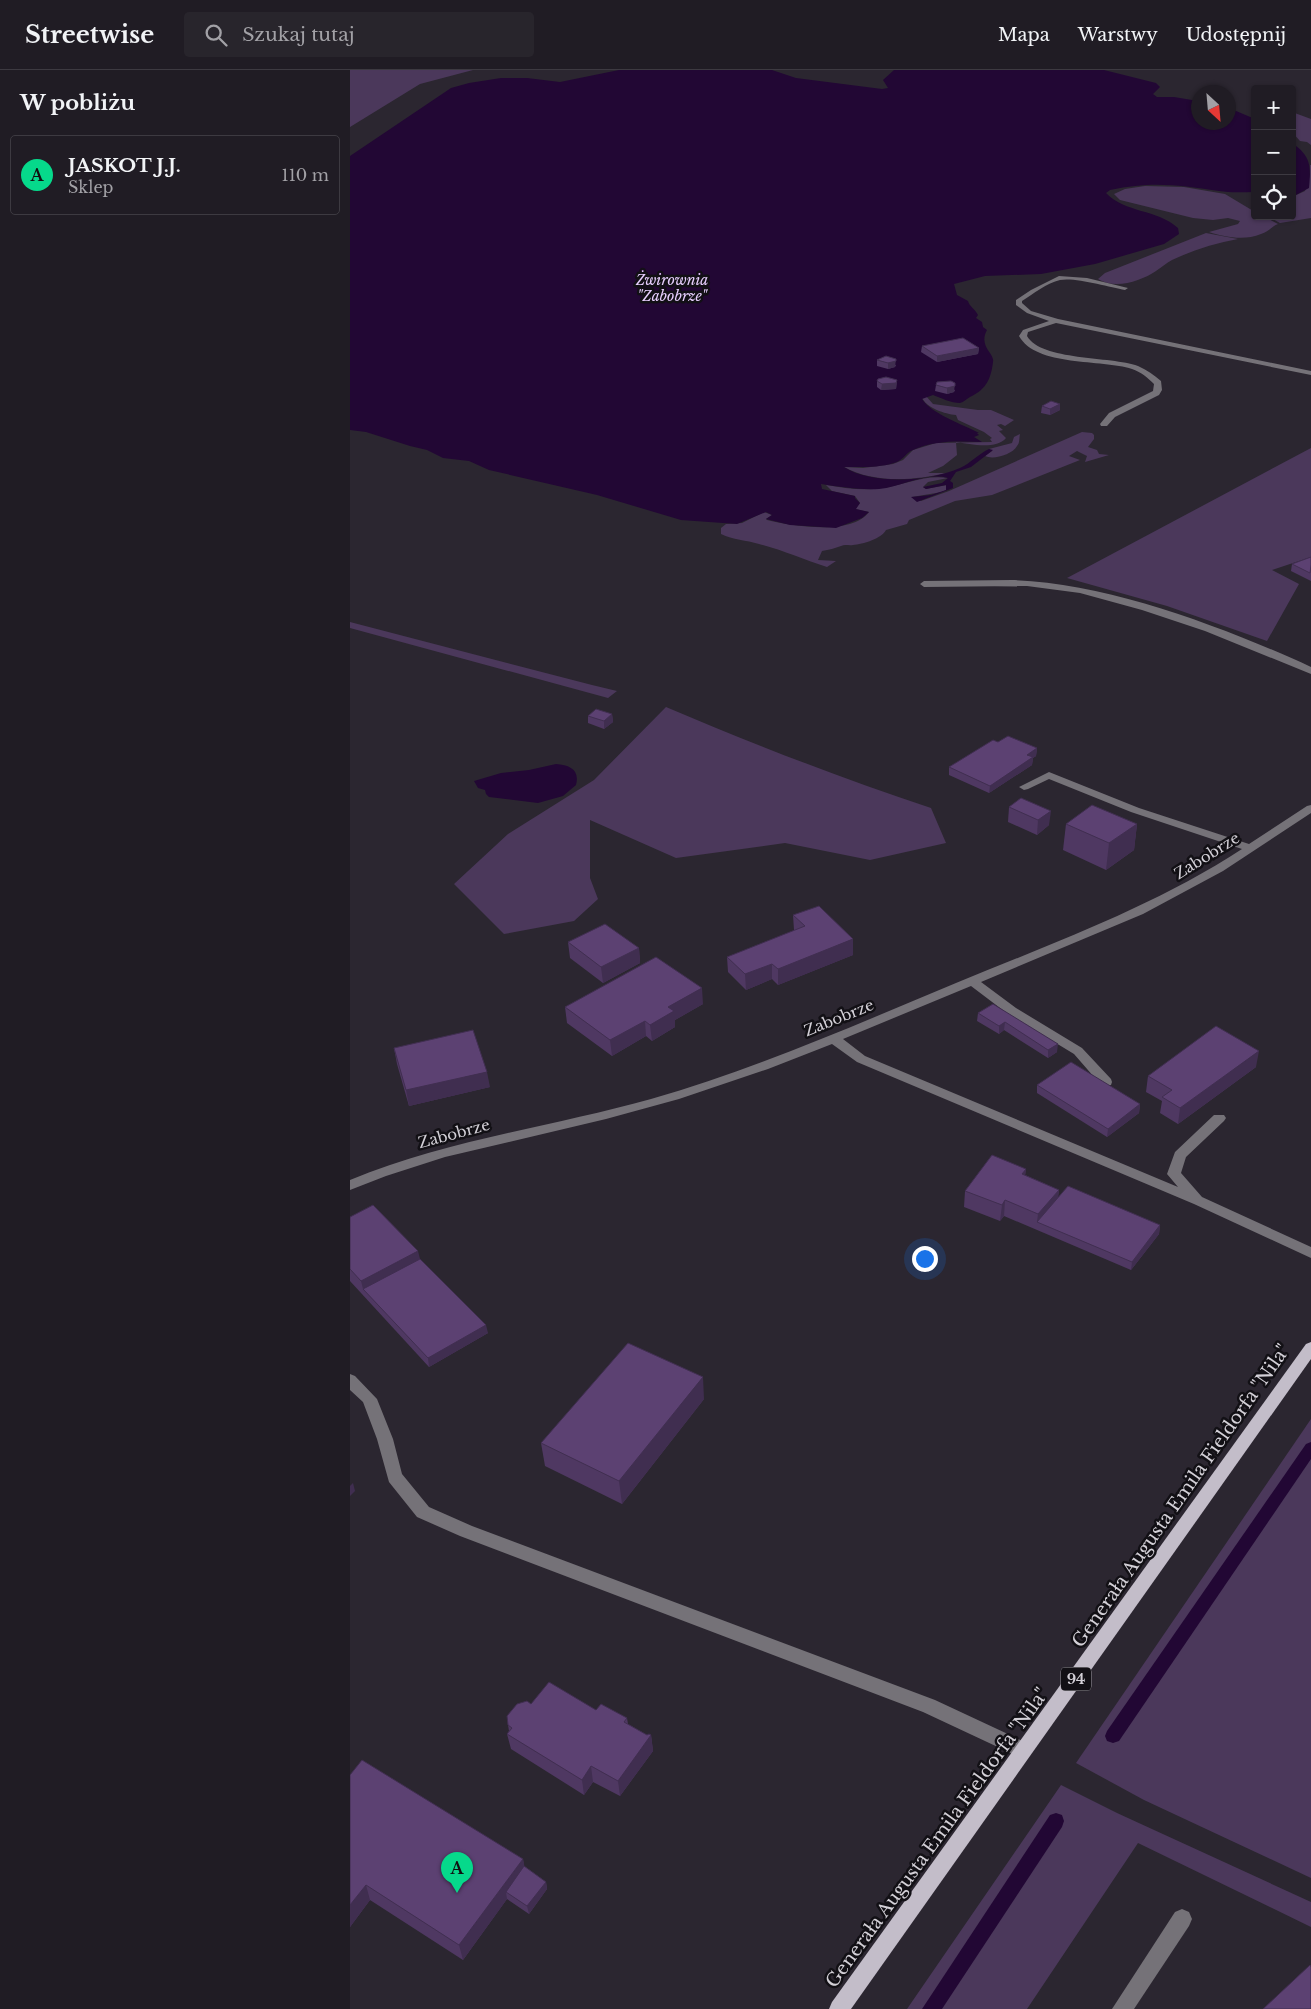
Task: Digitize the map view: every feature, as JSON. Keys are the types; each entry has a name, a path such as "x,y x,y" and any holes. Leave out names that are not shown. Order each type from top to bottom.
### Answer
{"main road":[{"name":"Generała Augusta Emila Fieldorfa \"Nila\"","path":"839,2009 1311,1348"}],"street":[{"path":"1125,288 1087,280 1059,278 1018,302 1020,306 1029,312 1056,321 1311,373"},
{"path":"1056,321 1025,331 1024,339 1031,345 1053,356 1134,367 1149,374 1158,383 1156,393 1112,415 1104,424"},
{"path":"924,584 1040,584 1075,590 1205,626 1256,645 1311,671"},
{"path":"1024,787 1049,775 1135,810 1250,848"},
{"name":"Zabobrze","path":"350,1185 374,1174 433,1156 678,1096 728,1080 1139,912 1184,889 1311,808"},
{"path":"973,981 1012,1011 1078,1051 1106,1082"},
{"path":"833,1038 861,1058 1199,1201 1311,1253"},
{"path":"1199,1201 1174,1174 1180,1155 1219,1118"},
{"path":"350,1380 369,1399 396,1477 423,1512 485,1538 929,1706 1024,1750"},
{"path":"1122,2009 1182,1918"}],"shaded area":[{"path":"350,70 473,70 420,84 350,127"},
{"path":"1296,113 1311,119 1311,145 1300,141 1296,136"},
{"path":"1311,165 1311,218 1280,223 1274,220 1296,220 1296,195 1305,191"},
{"path":"1145,186 1184,187 1225,194 1251,210 1251,220 1270,220 1278,224 1266,232 1255,236 1228,237 1209,232 1238,224 1240,221 1228,218 1213,220 1193,218 1120,200 1114,194 1125,189"},
{"path":"1206,233 1238,239 1188,253 1136,281 1112,284 1098,279 1105,273"},
{"path":"926,396 933,404 991,410 1014,420 1005,426 997,425 1003,430 999,431 1006,438 1002,442 989,445 960,443 992,442 990,439 992,438 984,432 958,420 956,415 932,408 922,398"},
{"path":"1082,432 1094,435 1094,439 1088,447 1097,450 1099,454 1109,455 1085,462 1087,456 1077,451 1069,456 1080,460 992,495 955,501 909,520 907,524 886,530 880,536 871,540 822,551 818,560 836,561 827,567 768,546 730,538 721,534 721,528 726,524 742,523 764,512 772,515 767,520 791,525 835,527 849,524 869,512 855,509 860,503 855,496 832,491 826,485 854,489 875,489 932,477 948,478 928,482 923,487 926,489 947,485 946,490 912,497 921,501 949,491"},
{"path":"1020,434 1018,445 1011,452 997,457 985,456 992,451 989,449 1012,443 1014,437"},
{"path":"936,443 956,443 957,455 943,466 928,473 946,473 933,476 907,479 880,478 868,476 844,467 863,468 893,464 903,460 913,450"},
{"path":"1311,448 1311,557 1272,570 1299,584 1267,641 1167,606 1067,578"},
{"path":"350,622 617,691 608,698 350,628"},
{"path":"666,707 797,760 931,808 946,843 870,860 785,843 676,858 590,820 590,878 598,899 574,921 504,934 454,884 508,834 594,780"},
{"path":"1311,1419 1311,1878 1144,1800 1076,1763"},
{"path":"1061,1785 1117,1813 1311,1902 1311,1927 1138,1843 1027,2009 907,2009"}],"water":[{"name":"Żwirownia \"Zabobrze\"","path":"619,70 772,70 796,78 882,89 888,88 883,80 894,70 1104,70 1156,83 1160,87 1153,94 1157,97 1191,100 1191,130 1236,130 1236,111 1251,117 1251,192 1228,192 1165,185 1125,187 1110,190 1106,193 1114,199 1132,208 1161,217 1178,228 1179,234 1164,244 1095,264 1041,274 985,276 954,284 957,295 968,301 978,315 976,318 982,322 983,327 987,330 984,341 993,359 991,373 984,387 961,403 933,395 922,399 940,414 979,433 977,433 979,435 974,437 982,442 956,441 929,444 913,450 900,461 888,465 844,467 870,477 901,480 921,478 888,488 857,489 821,484 822,489 855,496 860,503 856,509 869,512 862,518 836,528 790,525 766,519 772,515 766,512 737,524 681,520 597,495 489,470 469,461 443,458 427,450 366,432 350,430 350,156 451,88 501,78 527,78 560,82"},
{"path":"1296,146 1303,152 1310,168 1309,188 1296,195"},
{"name":"Żwirownia \"Zabobrze\"","path":"993,450 971,467 956,472 950,481 953,483 953,488 917,502 911,497 931,495 946,490 946,485 926,489 923,487 942,483 948,478 923,478 960,468 985,451"},
{"path":"556,764 573,769 577,776 576,785 563,796 538,803 489,797 485,790 478,788 474,781 501,773 529,770"}],"building":[{"path":"963,338 979,348 937,356 922,346"},
{"path":"886,356 896,359 896,361 888,363 877,360"},
{"path":"886,377 897,380 896,383 882,384 877,381"},
{"path":"951,381 955,383 955,386 947,388 936,385 937,382"},
{"path":"1051,401 1060,404 1050,409 1042,406"},
{"path":"1311,557 1310,573 1292,564"},
{"path":"596,709 612,714 604,721 588,716"},
{"path":"1008,736 1037,748 1027,755 1033,757 990,786 949,767 993,740 998,742"},
{"path":"1021,798 1051,811 1038,820 1009,807"},
{"path":"1092,805 1137,824 1109,843 1066,824"},
{"path":"819,906 853,939 778,969 772,964 745,974 727,957 805,926 793,915"},
{"path":"605,924 639,948 601,967 568,942"},
{"path":"656,957 702,988 668,1007 674,1011 650,1025 645,1021 610,1040 565,1007"},
{"path":"993,1004 1058,1044 1048,1050 1005,1022 999,1026 978,1013"},
{"path":"1216,1026 1259,1051 1180,1108 1162,1097 1172,1090 1148,1076"},
{"path":"473,1030 487,1072 406,1090 394,1048"},
{"path":"1071,1062 1140,1104 1108,1129 1037,1085"},
{"path":"992,1155 1026,1169 1022,1174 1059,1190 1038,1214 1005,1200 1002,1205 965,1191"},
{"path":"1068,1186 1160,1225 1132,1262 1037,1222"},
{"path":"373,1205 418,1251 361,1281 350,1269 350,1217"},
{"path":"420,1259 486,1325 428,1358 363,1289"},
{"path":"628,1343 703,1377 619,1481 541,1443"},
{"path":"549,1682 596,1710 601,1704 627,1718 624,1722 647,1735 651,1735 618,1781 591,1766 582,1780 507,1734 512,1728 508,1725 507,1716 517,1704 527,1701 531,1704"},
{"path":"362,1760 523,1859 459,1945 366,1885 350,1905 350,1775"},
{"path":"524,1866 546,1882 527,1906 506,1892"},
{"path":"1310,1965 1311,2009 1263,2009"}],"waterway":[{"path":"1113,1736 1311,1448"},
{"path":"931,2009 1056,1821"}],"place":[{"name":"JASKOT J.J.","path":"457,1893"}]}
